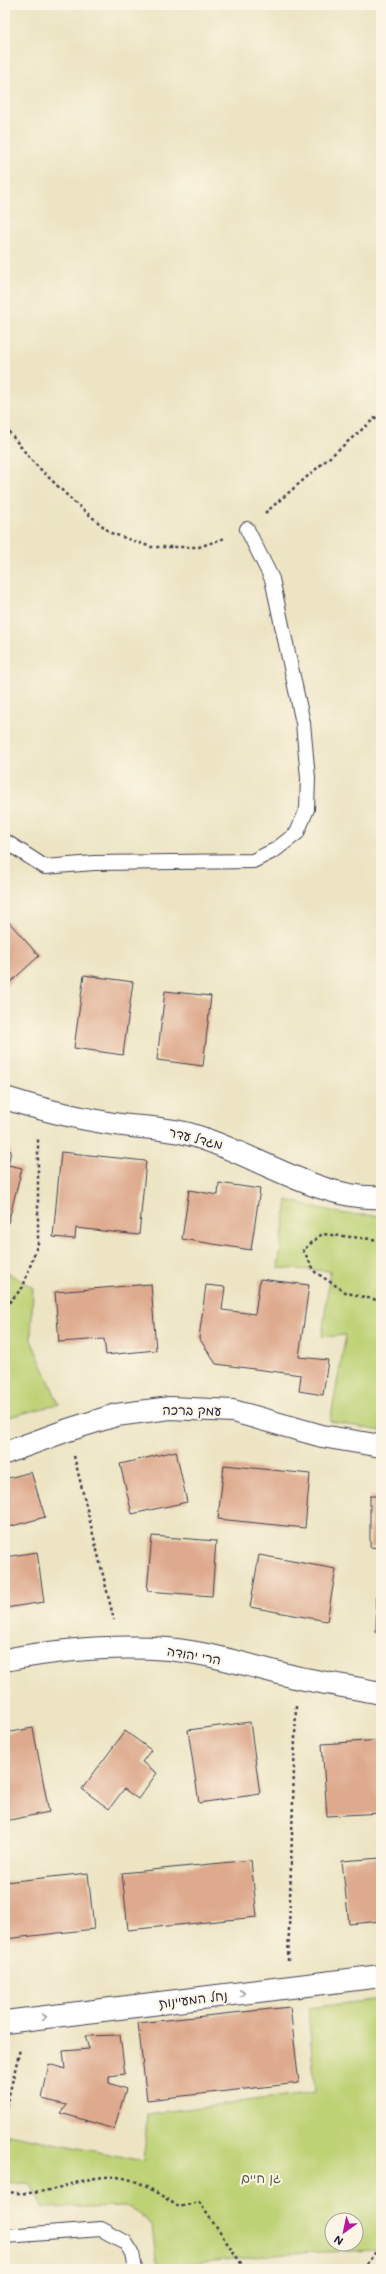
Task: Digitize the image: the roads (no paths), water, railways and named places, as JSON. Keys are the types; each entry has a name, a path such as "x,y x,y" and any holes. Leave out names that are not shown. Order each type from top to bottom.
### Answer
{"street":[{"name":"מגדל עדר","path":"5,1098 38,1109 108,1123 190,1134 226,1145 321,1188 372,1198 381,1197"},
{"name":"עמק ברכה","path":"5,1453 68,1430 116,1415 178,1408 233,1411 322,1436 381,1446"},
{"name":"הרי יהודה","path":"5,1660 71,1651 121,1648 167,1649 197,1653 297,1677 381,1692"},
{"name":"נחל המעיינות","path":"5,2022 381,1976"}],"lane":[{"path":"5,841 45,867 94,863 253,861 274,850 297,833 307,808 308,778 303,723 272,579 247,529"},
{"path":"5,2236 101,2228 125,2242 132,2253 135,2269"}],"park label":[{"name":"גן חיים","path":"261,2178"}]}
